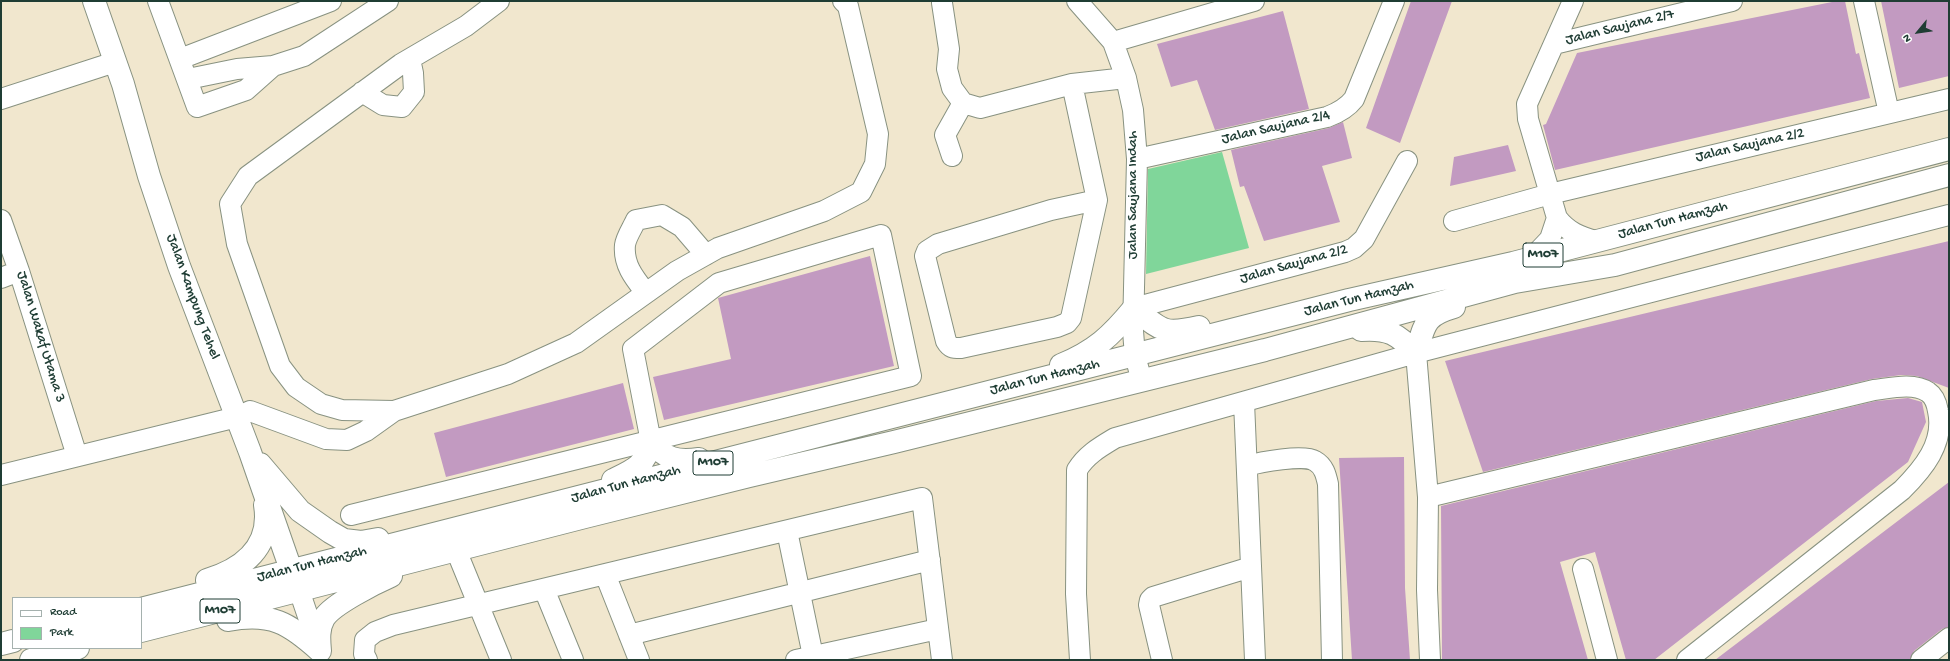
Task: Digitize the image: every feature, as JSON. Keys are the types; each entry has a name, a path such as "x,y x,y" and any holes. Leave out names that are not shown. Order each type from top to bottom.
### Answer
{"main road":[{"name":"Jalan Kampung Tehel","path":"94,1 115,62 179,266 250,452 295,581"},
{"name":"Jalan Tun Hamzah","path":"142,632 295,581 475,525 1322,307 1532,258 1949,149"},
{"name":"Jalan Tun Hamzah","path":"142,609 456,550 749,476 894,442 1265,350 1515,282 1615,265 1949,175"},
{"path":"1265,350 1363,329 1388,330 1400,336 1416,353 1425,326 1432,316 1438,313 1500,294 1615,265"},
{"path":"952,401 1055,368 1078,358 1099,345 1115,331 1134,308 1166,331 1176,332 1322,307"},
{"path":"562,502 635,470 645,460 651,442 660,452 670,459 687,461 764,450"},
{"path":"250,452 300,511 313,522 344,540 361,542 475,525"},
{"path":"142,601 225,574 240,566 254,552 261,540 266,526 266,507 250,452"},
{"path":"322,656 319,632 324,617 375,583 435,555"},
{"path":"142,637 237,618 261,617 281,622 299,632 322,656"},
{"path":"1,644 12,641"},
{"path":"31,660 74,649"}],"street":[{"path":"158,1 188,79 197,107 246,90 273,66"},
{"path":"180,58 331,1"},
{"path":"188,79 237,69 273,66 304,56 388,1"},
{"path":"394,411 342,410 321,404 296,387 280,366 237,244 230,204 248,176 362,92 410,59 466,26 498,1"},
{"path":"1,475 237,417 250,411 326,439 346,440 366,430 394,411 508,374 576,343 677,270 718,248 824,211 861,192 875,164 878,134 848,6 843,1"},
{"name":"Jalan Saujana Indah","path":"1077,1 1113,42 1126,78 1132,110 1137,159 1133,331 1135,356 1142,381"},
{"path":"1113,42 1254,1"},
{"name":"Jalan Saujana 2/4","path":"1137,159 1327,117 1338,113 1348,106 1354,99 1394,1"},
{"path":"1573,1 1527,104 1528,119 1557,218 1564,227 1574,234 1596,241"},
{"name":"Jalan Saujana 2/7","path":"1554,44 1732,1"},
{"path":"1864,1 1888,113"},
{"path":"942,3 949,49 947,70 952,88 963,103 980,108 1072,84 1126,78"},
{"path":"362,92 383,105 402,107 414,92 413,73 410,59"},
{"path":"1,99 115,62"},
{"path":"1072,84 1097,200 1073,312 1066,323 1057,326 961,348 952,348 949,346 946,341 925,256 927,251 938,244 1051,210 1097,200"},
{"name":"Jalan Saujana 2/2","path":"1454,221 1550,194 1949,99"},
{"path":"952,156 945,135 963,103"},
{"name":"Jalan Saujana 2/2","path":"1134,308 1345,252 1354,248 1364,239 1407,161"},
{"path":"1080,660 1076,594 1077,470 1082,461 1115,438 1416,353 1949,214"},
{"path":"646,293 630,273 625,245 636,220 662,215 682,227 706,255"},
{"path":"1532,258 1550,239 1557,218"},
{"name":"Jalan Wakaf Utama 3","path":"1,220 19,271 77,456"},
{"path":"351,516 651,442 911,376 881,235 719,283 633,349 651,442"},
{"path":"1,278 19,271"},
{"path":"1416,353 1428,497 1427,590 1430,660"},
{"path":"1428,497 1874,390 1913,387 1929,392 1937,403 1940,418 1938,435 1933,450 1918,474 1902,490 1687,660"},
{"path":"1244,402 1255,660"},
{"path":"1247,466 1272,460 1313,460 1321,466 1326,474 1328,484 1332,660"},
{"path":"367,660 364,654 365,640 375,632 393,625 922,498 942,660"},
{"path":"787,531 799,592 804,658 938,629"},
{"path":"456,550 501,660"},
{"path":"629,635 930,560"},
{"path":"1162,660 1149,606 1150,600 1153,597 1251,567"},
{"path":"1583,570 1607,660"},
{"path":"605,574 639,660"},
{"path":"295,581 322,656"},
{"path":"544,589 573,660"},
{"path":"1921,660 1949,638"}],"green space":[{"path":"1222,152 1249,248 1146,274 1148,169"}],"building":[{"path":"1411,1 1452,1 1400,143 1366,128"},
{"path":"1837,1 1845,1 1856,54 1859,53 1870,98 1555,170 1543,125 1546,124 1577,53"},
{"path":"1881,1 1949,1 1949,76 1899,88"},
{"path":"1283,11 1309,109 1215,130 1197,80 1171,87 1157,44"},
{"path":"1343,122 1352,158 1322,166 1340,222 1264,241 1244,186 1240,187 1231,150 1329,128"},
{"path":"1508,145 1516,171 1450,186 1454,157"},
{"path":"1949,241 1949,388 1917,376 1901,375 1872,379 1483,472 1445,361"},
{"path":"870,256 894,366 664,420 653,377 731,359 718,298"},
{"path":"623,383 634,429 446,477 434,433"},
{"path":"1908,398 1922,402 1926,422 1908,462 1654,660 1626,660 1595,552 1560,562 1588,660 1442,660 1441,506 1876,401"},
{"path":"1404,457 1405,588 1410,660 1352,660 1339,458"},
{"path":"1949,482 1949,627 1942,629 1914,651 1910,660 1715,660"}]}
